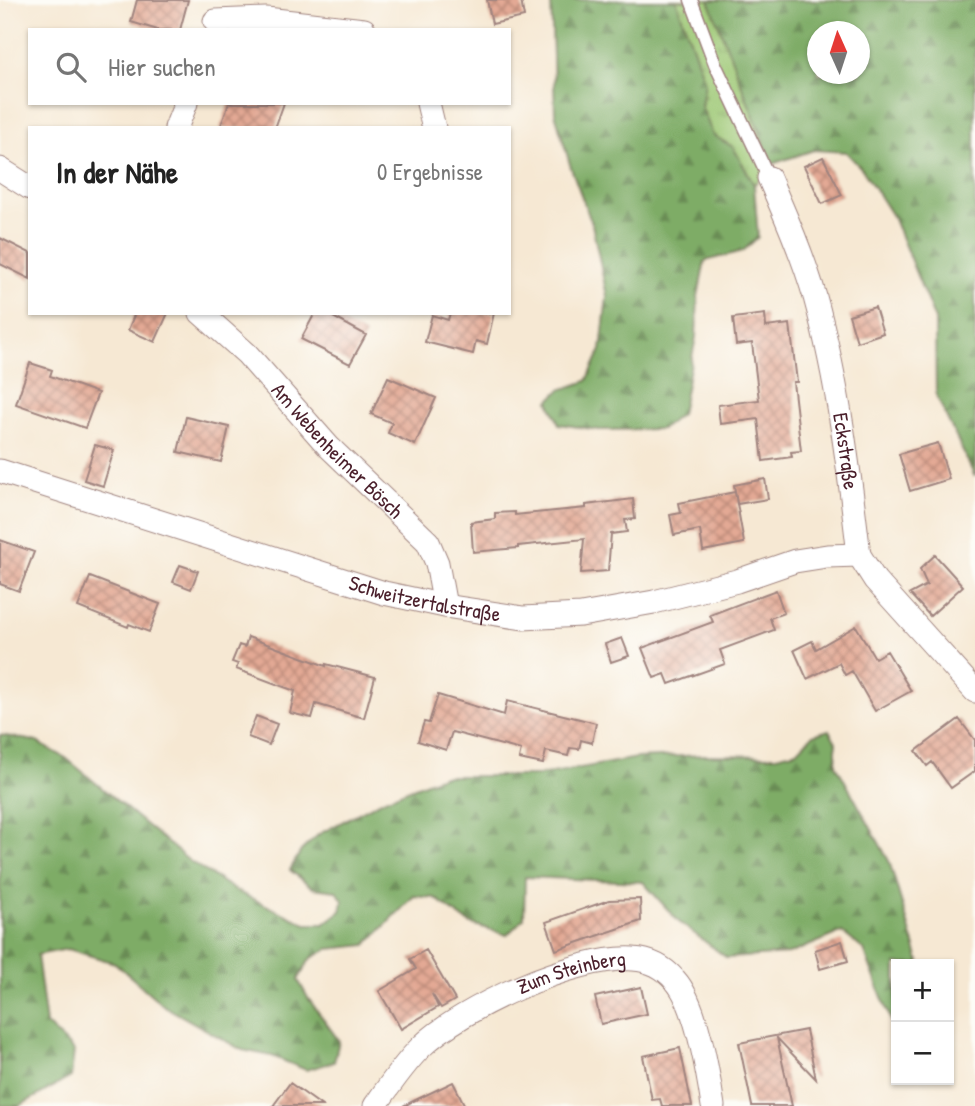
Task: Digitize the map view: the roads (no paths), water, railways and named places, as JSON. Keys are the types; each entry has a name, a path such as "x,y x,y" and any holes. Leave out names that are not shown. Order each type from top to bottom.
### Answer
{"street":[{"path":"215,17 266,19 346,28"},
{"path":"177,126 185,105"},
{"path":"428,105 434,126"},
{"path":"0,169 28,187"},
{"name":"Eckstraße","path":"769,178 799,247 830,359 859,555 875,580 975,691"},
{"name":"Am Webenheimer Bösch","path":"203,315 247,355 329,447 428,542 437,563 445,606"},
{"name":"Schweitzertalstraße","path":"0,471 384,593 523,618 581,615 654,602 737,581 796,561 859,555"},
{"name":"Zum Steinberg","path":"375,1106 421,1047 453,1022 504,994 568,970 605,961 634,959 657,964 676,980 691,1007 713,1106"}],"lane":[{"path":"691,0 715,64 769,178"}]}
